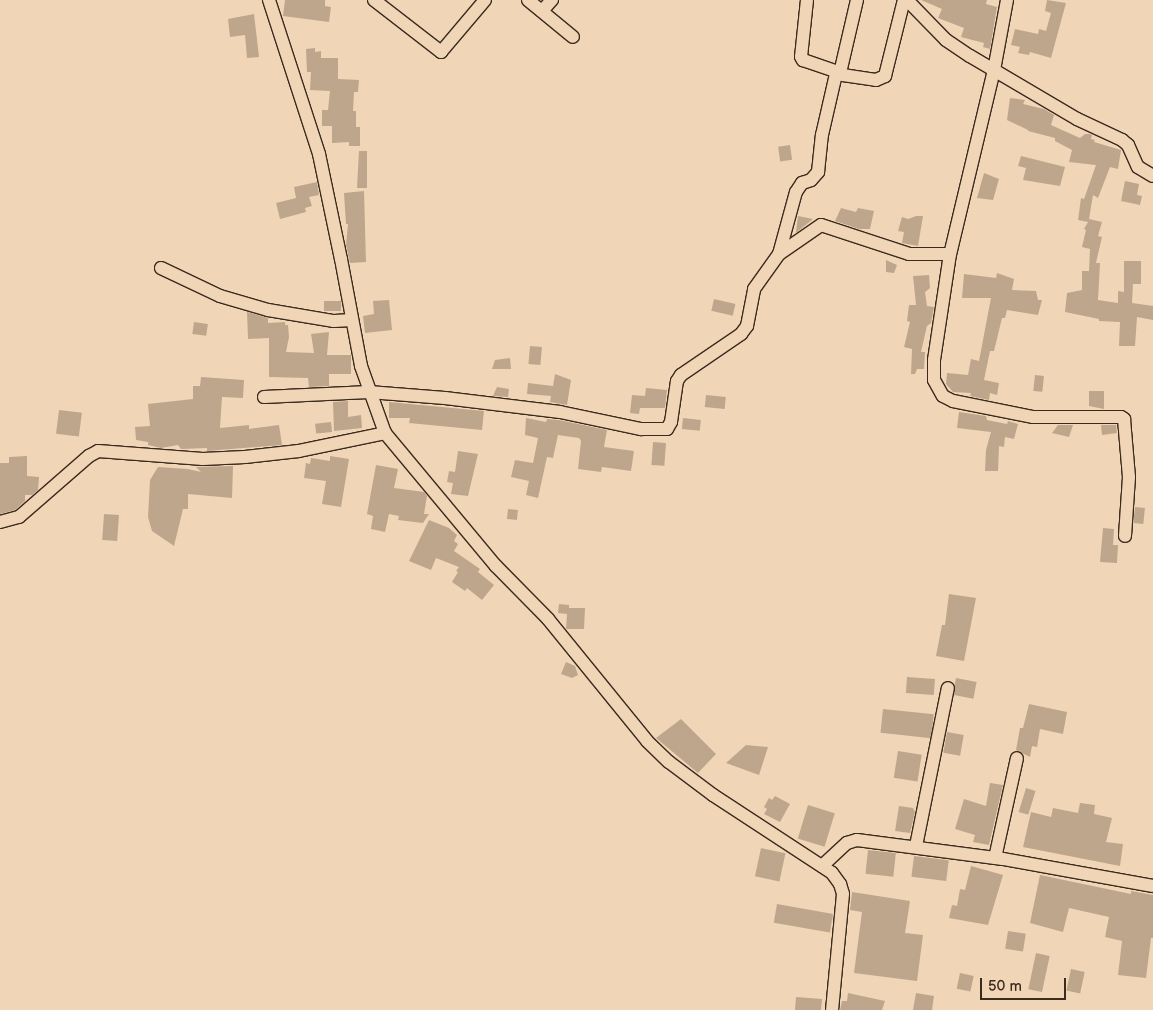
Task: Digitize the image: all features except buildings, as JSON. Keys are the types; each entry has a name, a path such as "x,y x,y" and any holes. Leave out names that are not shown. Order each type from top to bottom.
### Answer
{"street":[{"path":"269,0 319,154 361,366 369,392 386,433 496,566 548,620 647,741 669,762 713,795 832,873 840,884 843,894 832,1010"},
{"path":"374,0 441,52 485,0"},
{"path":"528,0 574,37"},
{"path":"542,11 552,0"},
{"path":"807,0 801,57 803,60 840,73 876,80 885,76 906,0 946,40 1077,120 1122,140 1128,145 1135,163 1153,176"},
{"path":"779,254 796,192 802,183 811,180 818,172 834,78 840,73 857,0"},
{"path":"1007,0 994,70 950,254 933,366 937,387 943,396 953,401 1033,417 1121,417 1124,419 1129,477 1125,536"},
{"path":"264,397 369,392 491,402 560,412 641,429 667,429 671,422 679,378 744,331 749,320 754,289 779,254 821,225 909,254 950,254"},
{"path":"161,268 220,296 268,310 334,321 352,320"},
{"path":"0,522 18,517 89,456 98,451 203,459 245,457 299,451 386,433"},
{"path":"916,846 948,688"},
{"path":"995,858 1017,758"},
{"path":"822,866 852,840 916,846 995,858 1153,886"}]}
